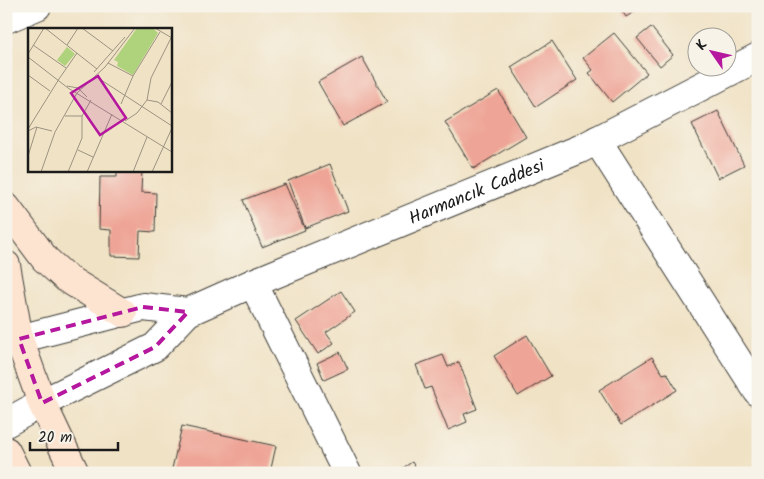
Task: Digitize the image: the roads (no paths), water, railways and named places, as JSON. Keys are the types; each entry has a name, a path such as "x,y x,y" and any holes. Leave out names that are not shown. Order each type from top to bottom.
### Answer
{"main road":[{"path":"6,206 45,259 66,278 122,313"},
{"path":"6,265 13,342 76,473"},
{"path":"6,452 17,473"}],"street":[{"path":"6,19 38,6"},
{"name":"Harmancık Caddesi","path":"188,312 253,283 580,149 758,57"},
{"path":"597,140 758,392"},
{"path":"253,283 347,473"},
{"path":"13,342 143,307 188,312"},
{"path":"6,423 155,347 188,312"}]}
